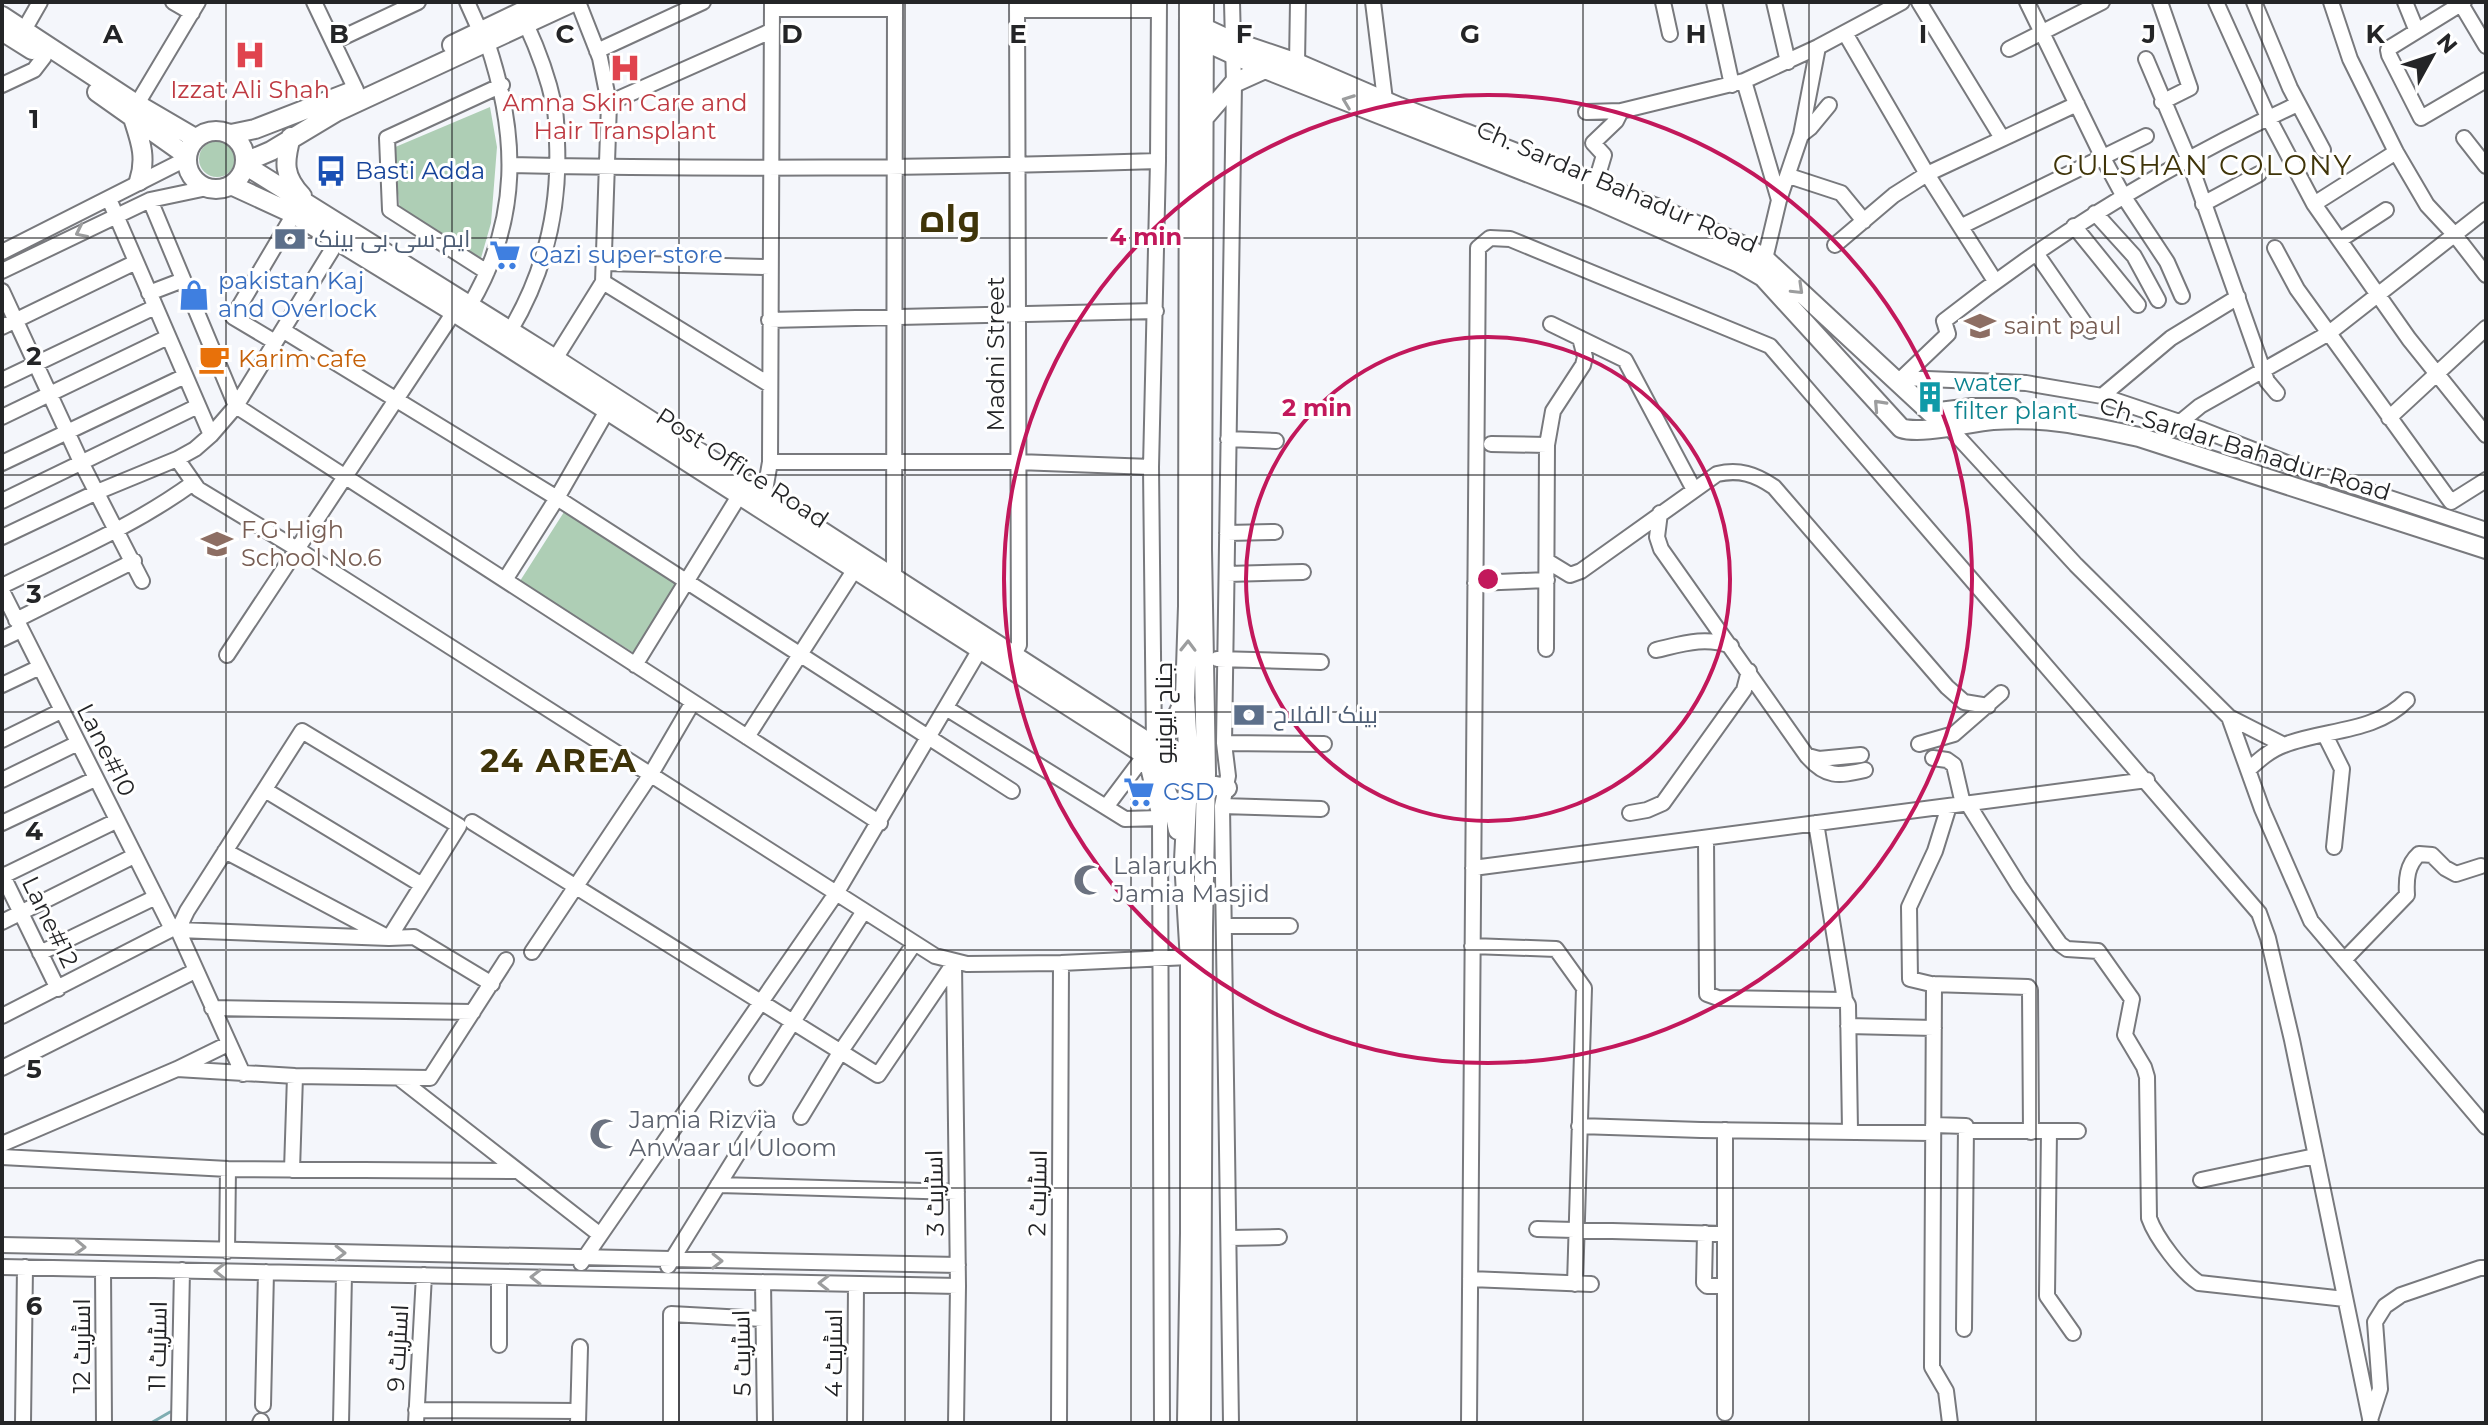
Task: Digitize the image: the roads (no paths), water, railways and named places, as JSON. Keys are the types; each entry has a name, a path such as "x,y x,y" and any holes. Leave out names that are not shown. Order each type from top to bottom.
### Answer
{"main road":[{"path":"231,134 241,144 245,164 240,177 231,185 219,189 207,188 196,182 188,171 189,151 201,133 216,130 231,134 321,112 483,36 542,2"},
{"path":"245,164 271,151 321,112 356,90 483,36 526,24 576,2"},
{"name":"جناح ایونیو","path":"1187,1423 1189,957 1184,860 1204,733 1202,120 1197,34 1189,2"},
{"name":"جناح ایونیو","path":"1201,1423 1204,824 1185,698 1197,34 1204,2"},
{"path":"2,16 189,151"},
{"path":"2,31 135,111 143,148 144,166 139,181"},
{"name":"Ch. Sardar Bahadur Road","path":"1197,34 1233,49 1265,69 1392,108 1669,213 1744,246 1765,259 1900,379 1931,413 1972,408 2053,408 2085,411 2172,429 2486,538"},
{"name":"Ch. Sardar Bahadur Road","path":"1233,49 1297,63 1739,263 1763,277 1901,428 1908,431 1994,420 2082,423 2139,437 2486,549"},
{"path":"1202,120 1234,83 1265,69"},
{"path":"291,137 284,160 285,170 303,210"},
{"name":"Post Office Road","path":"245,164 338,240 510,331 555,359 603,401 739,496 762,503 894,578 1010,662 1149,751 1197,776 1226,783"},
{"name":"Post Office Road","path":"231,185 303,210 462,308 762,503 979,651 1010,662"},
{"path":"1931,413 1947,425"},
{"path":"1184,860 1174,807 1149,751 1171,729 1185,698"}],"street":[{"path":"24,30 40,2"},
{"path":"135,111 195,8 173,2"},
{"path":"314,2 356,90"},
{"path":"333,42 418,2"},
{"path":"227,655 396,400 487,272 499,244 507,207 510,165 502,85 467,2"},
{"path":"555,359 603,282 609,103 597,51 576,2"},
{"path":"597,51 703,2"},
{"path":"1231,1423 1224,743 1234,83 1232,2"},
{"path":"1297,63 1298,2"},
{"path":"1373,2 1392,108"},
{"path":"1663,2 1670,34"},
{"path":"1714,2 1738,83 1779,200"},
{"path":"1774,2 1788,62"},
{"path":"1586,112 1621,111 1738,83 1845,33 1879,7 1902,2"},
{"path":"1919,2 2002,138"},
{"path":"2027,2 2103,158 2124,197 2167,262 2182,296"},
{"path":"2009,49 2102,2"},
{"path":"2160,2 2190,88 2162,102"},
{"path":"2216,2 2268,117 2314,204 2377,294 2486,435"},
{"path":"2254,2 2298,104 2323,150"},
{"path":"2331,2 2350,59 2396,152 2427,205 2485,272"},
{"path":"2405,2 2416,29"},
{"path":"2486,46 2462,3 2416,29 2388,50 2419,117 2425,117 2486,80"},
{"path":"762,503 770,462 772,5 895,6 894,578"},
{"path":"1018,6 1159,6 1149,751 1160,818 1162,1423"},
{"name":"Madni Street","path":"1010,662 1019,645 1018,6"},
{"path":"510,331 527,303 546,251 558,166 555,108 540,56 526,24"},
{"path":"609,103 771,31"},
{"path":"1845,33 1927,174 1995,281"},
{"path":"1765,259 1779,200 1801,135 1818,47"},
{"path":"2,85 34,70 44,57"},
{"path":"2146,59 2188,158 2267,381 2277,393"},
{"path":"487,272 390,210 387,138 502,85"},
{"path":"1835,245 1894,195 1927,174 2077,104"},
{"path":"1900,379 1948,334 1944,321 2074,226 2188,158 2298,104"},
{"path":"1801,135 1829,105"},
{"path":"1595,185 1604,155 1593,143 1616,121 1621,111"},
{"path":"1962,226 2146,136"},
{"path":"2464,138 2486,166"},
{"path":"2,252 109,199 189,151"},
{"path":"2314,204 2396,152"},
{"path":"510,165 893,167 1158,161"},
{"path":"2203,204 2259,174"},
{"path":"1789,176 1841,193 1864,221"},
{"path":"2,271 150,200 207,188"},
{"path":"109,199 211,435"},
{"path":"150,200 236,406 880,823"},
{"path":"303,210 233,317 279,337 396,400 557,498 1012,791"},
{"path":"2340,240 2386,210"},
{"path":"2172,429 2200,406 2329,333 2486,210"},
{"path":"2095,213 2134,256 2158,300"},
{"path":"2074,226 2138,305"},
{"path":"1469,1423 1478,248 1490,238 1510,239 1770,346 2259,913 2268,938 2292,1040 2370,1422"},
{"path":"2,537 97,492 177,459 211,435 236,406 338,240"},
{"path":"2275,248 2297,289 2451,502 2453,518"},
{"path":"2036,253 2090,331"},
{"path":"9,324 136,262"},
{"path":"604,263 769,267"},
{"path":"2,380 152,300 183,280"},
{"path":"603,282 770,385"},
{"path":"2,291 9,324 36,364 81,462 142,581"},
{"path":"2102,396 2171,338 2238,297"},
{"path":"769,320 1156,311"},
{"path":"1551,324 1625,360 1693,488"},
{"path":"2389,418 2486,328"},
{"path":"2,417 168,337"},
{"path":"1546,649 1547,445 1553,411 1583,365 1585,357 1580,338"},
{"path":"2,463 185,376"},
{"path":"1900,379 2026,383 2102,396 2172,429 2203,430 2302,469 2486,530"},
{"path":"505,580 557,498 603,401"},
{"path":"2,501 198,406"},
{"path":"1947,425 2076,565 2229,717 2284,745"},
{"path":"1228,439 1276,441"},
{"path":"1491,444 1547,445"},
{"path":"177,459 198,489 935,956 954,963 1061,963 1189,957"},
{"path":"770,462 1018,462 1151,467"},
{"path":"1547,561 1570,575 1581,571 1693,488 1717,474 1747,472 1774,487 1947,687 1964,702 1988,706"},
{"path":"2451,502 2486,480"},
{"path":"2,588 118,530 193,483"},
{"path":"635,665 739,496"},
{"path":"1660,513 1657,537 1661,549 1807,756 1863,763"},
{"path":"1227,533 1275,532"},
{"path":"2,639 19,625 134,561"},
{"path":"747,737 855,569"},
{"path":"1227,574 1303,572"},
{"path":"1475,583 1547,580"},
{"name":"Lane#10","path":"2,588 116,821 175,929 243,1074"},
{"path":"1656,650 1704,640 1731,646"},
{"path":"573,1278 599,1234 837,892 979,651"},
{"path":"1203,658 1321,662"},
{"path":"2,685 40,667"},
{"path":"1630,813 1663,803 1744,690 1749,671"},
{"path":"1919,744 1954,734 2001,693"},
{"path":"2248,770 2284,745 2386,718 2407,700"},
{"path":"532,952 651,774 693,702"},
{"path":"946,708 1125,819 1160,818"},
{"path":"2,740 61,711"},
{"path":"2229,717 2262,809 2311,921 2486,1127"},
{"path":"175,929 302,731 459,826 389,938"},
{"path":"1204,733 1226,783"},
{"path":"2325,735 2342,769 2334,847"},
{"path":"2,780 78,743"},
{"path":"1224,743 1324,744"},
{"path":"1106,807 1149,751"},
{"path":"1933,758 1947,760 1954,765 1960,805 2060,944 2067,949 2098,951 2132,999 2125,1035 2147,1077 2149,1218 2153,1230 2190,1277 2199,1283 2345,1299"},
{"path":"2,823 95,779"},
{"path":"1473,868 2147,780"},
{"path":"1226,783 1321,809"},
{"path":"265,790 422,885"},
{"path":"1960,805 1909,907 1910,979 1934,984 2028,987 2031,1132"},
{"path":"2,875 116,821"},
{"path":"472,822 878,1075 954,963"},
{"path":"1816,823 1848,1005 1850,1130"},
{"path":"1204,824 1224,824"},
{"path":"1706,838 1707,994 1718,998 1845,1000"},
{"path":"225,851 389,938"},
{"path":"2344,960 2407,895 2410,862 2419,854 2432,855 2456,874 2481,866"},
{"path":"2,922 134,856"},
{"name":"Lane#12","path":"2,875 58,989"},
{"path":"40,953 156,897"},
{"path":"757,1078 864,911"},
{"path":"1225,926 1290,926"},
{"path":"2,1016 175,929 414,937 492,984"},
{"path":"801,1117 841,1051 914,944"},
{"path":"1472,946 1556,949 1584,988 1575,1284"},
{"path":"420,1093 506,960"},
{"name":"اسٹریٹ 3","path":"954,963 958,1265 956,1423"},
{"name":"اسٹریٹ 2","path":"1059,1423 1061,963"},
{"path":"2,1068 195,971"},
{"path":"1934,984 1932,1367 1946,1391 1950,1423"},
{"path":"212,1008 473,1012"},
{"path":"1848,1026 1934,1028"},
{"path":"2,1144 228,1044"},
{"path":"177,1069 295,1076 430,1078"},
{"path":"292,1170 295,1076"},
{"path":"399,1078 599,1234"},
{"path":"660,1280 760,1118"},
{"path":"1579,1126 1850,1130 1933,1129 1963,1125 1966,1131 1964,1329"},
{"path":"1725,1130 1725,1413"},
{"path":"1966,1131 2078,1131"},
{"path":"2049,1131 2047,1296 2073,1333"},
{"path":"2201,1180 2315,1156"},
{"path":"2,1157 228,1169 517,1171"},
{"path":"227,1251 228,1169"},
{"path":"718,1185 957,1192"},
{"path":"1537,1229 1725,1234"},
{"path":"1705,1233 1704,1283 1707,1286 1725,1286"},
{"path":"1229,1238 1279,1237"},
{"path":"2,1245 958,1265"},
{"path":"2,1267 958,1286"},
{"path":"23,1423 25,1267"},
{"path":"2370,1422 2380,1389 2375,1322 2385,1306 2401,1295 2486,1268"},
{"name":"اسٹریٹ 12","path":"103,1269 104,1423"},
{"name":"اسٹریٹ 11","path":"179,1423 182,1270"},
{"path":"263,1405 266,1272"},
{"path":"341,1423 344,1274"},
{"name":"اسٹریٹ 9","path":"416,1416 424,1275"},
{"path":"499,1277 499,1345"},
{"path":"1470,1279 1591,1284"},
{"name":"اسٹریٹ 5","path":"763,1282 765,1423"},
{"name":"اسٹریٹ 4","path":"855,1423 856,1284"},
{"path":"671,1423 671,1314 763,1319"},
{"path":"416,1416 578,1417 580,1347"}],"waterway":[{"path":"151,1423 170,1412"}],"place":[{"name":"Izzat Ali Shah","path":"250,55"},
{"name":"Amna Skin Care and Hair Transplant","path":"625,68"},
{"name":"Basti Adda","path":"331,171"},
{"name":"ایم سی بی بینک","path":"290,239"},
{"name":"Qazi super store","path":"505,255"},
{"name":"pakistan Kaj and Overlock","path":"194,295"},
{"name":"saint paul","path":"1980,326"},
{"name":"Karim cafe","path":"214,359"},
{"name":"water filter plant","path":"1930,397"},
{"name":"F.G High School No.6","path":"217,544"},
{"name":"بینک الفلاح","path":"1249,715"},
{"name":"CSD","path":"1139,792"},
{"name":"Lalarukh Jamia Masjid","path":"1089,880"},
{"name":"Jamia Rizvia Anwaar ul Uloom","path":"605,1134"}],"district":[{"name":"GULSHAN COLONY","path":"2203,165"},
{"name":"واہ","path":"950,218"},
{"name":"24 AREA","path":"559,761"}]}
